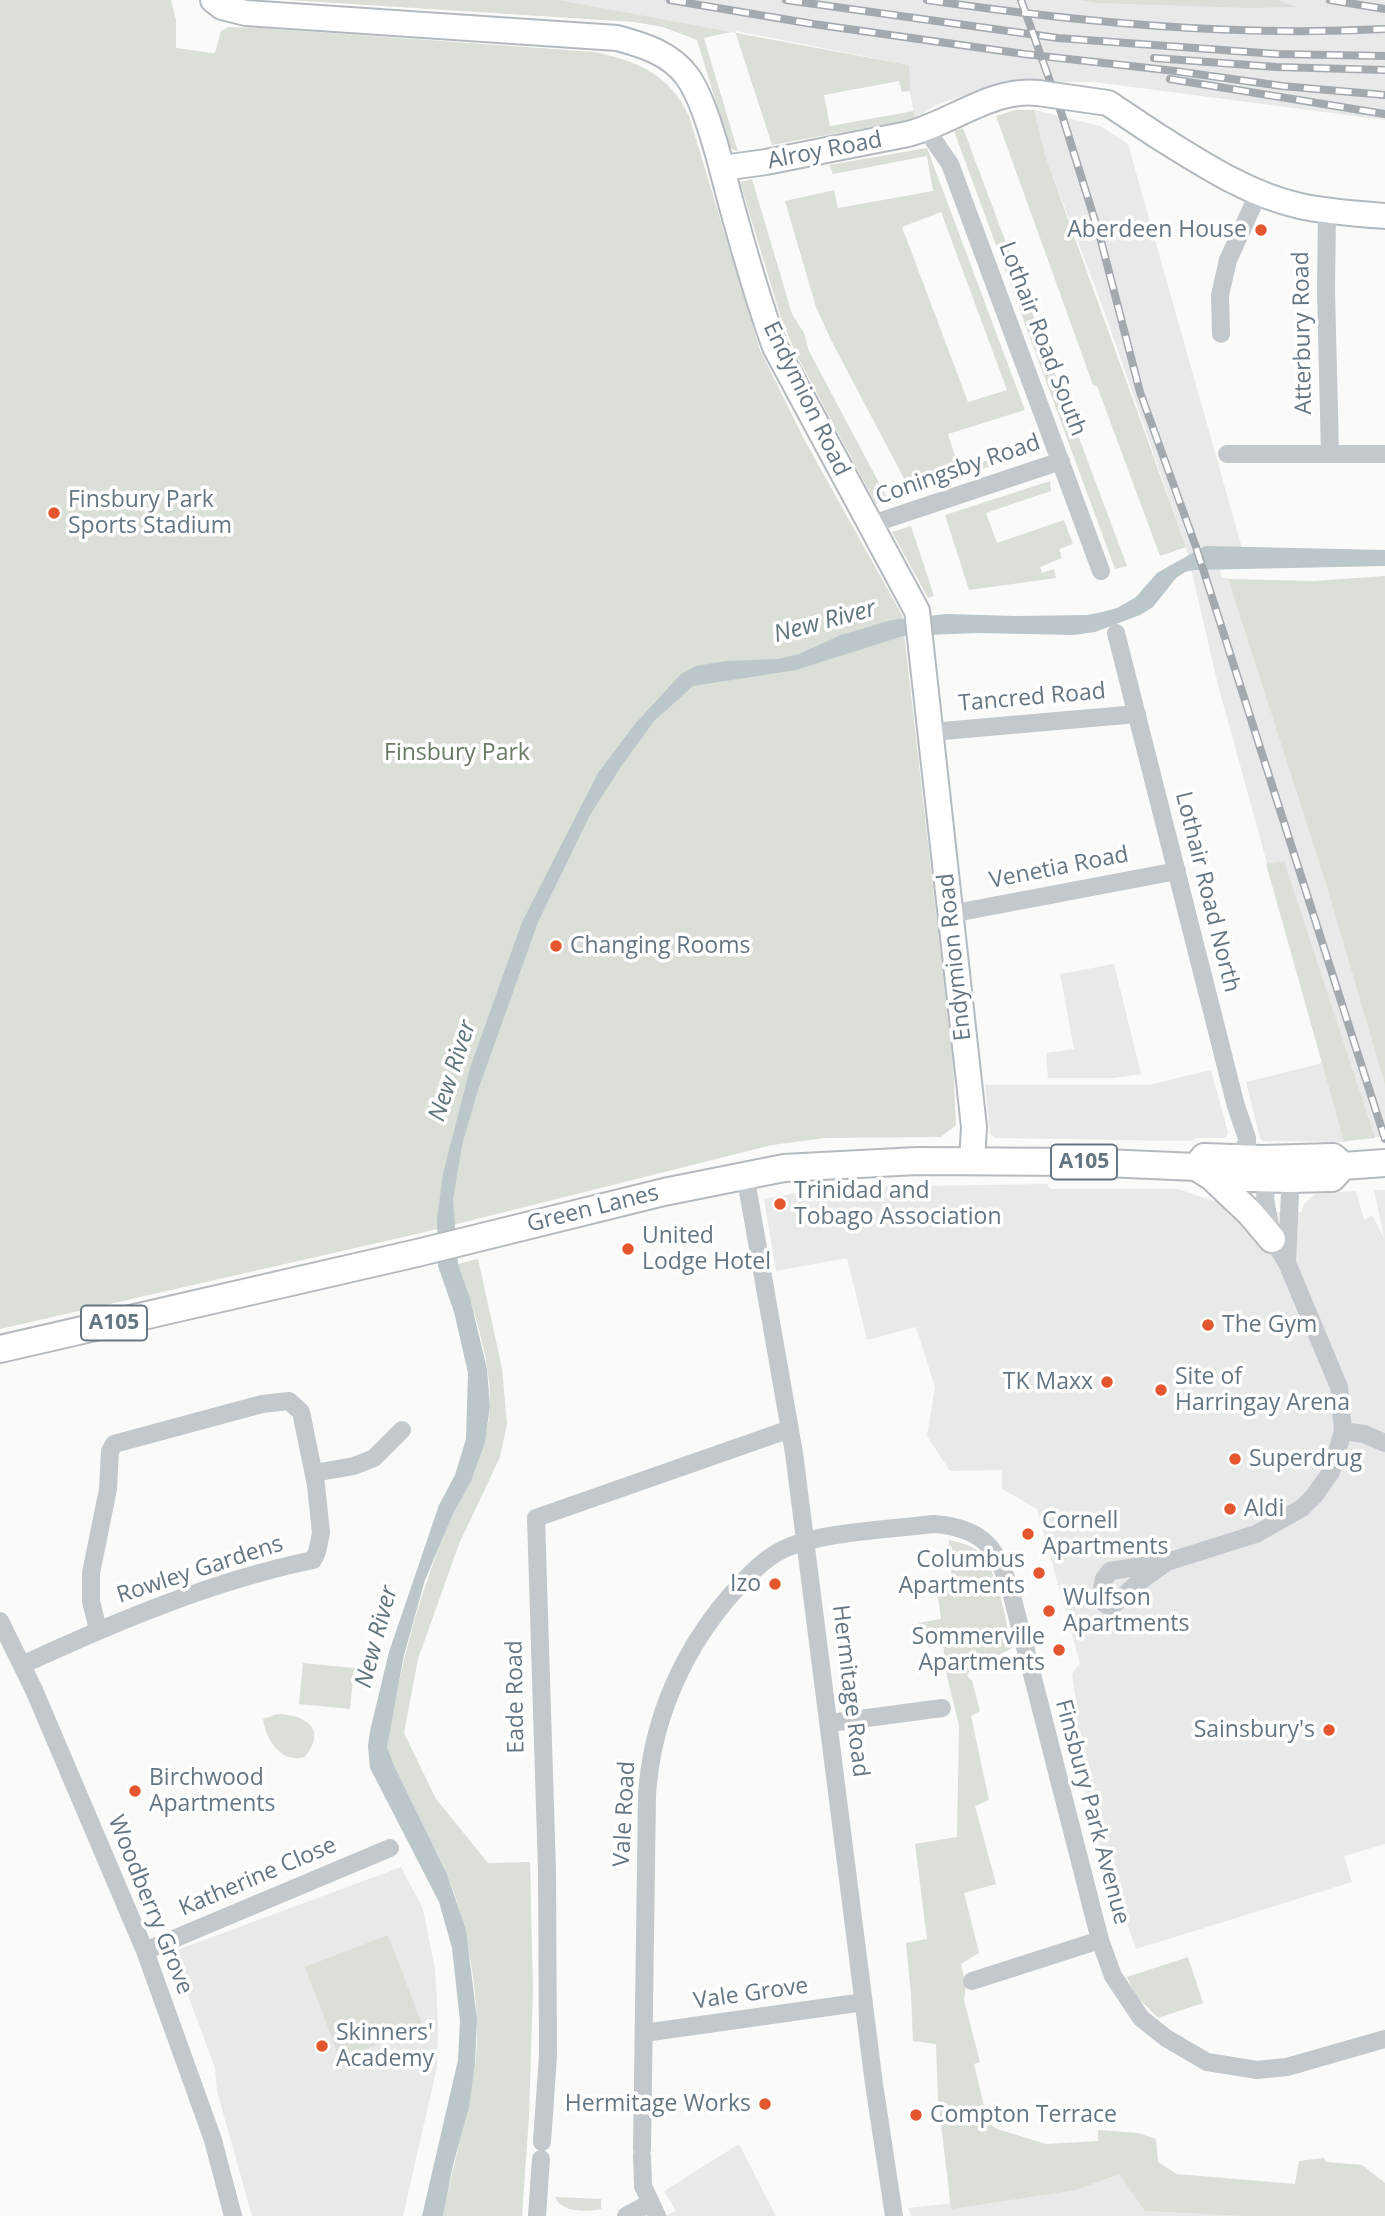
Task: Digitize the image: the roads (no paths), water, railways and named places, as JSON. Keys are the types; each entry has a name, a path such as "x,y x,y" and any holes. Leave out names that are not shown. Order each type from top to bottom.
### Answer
{"main road":[{"name":"Endymion Road","path":"213,0 222,7 246,13 617,38 666,56 685,74 696,91 723,168 775,347 912,599 917,614 974,1127 972,1161"},
{"name":"Alroy Road","path":"723,168 926,130 999,96 1024,91 1097,101 1118,107 1199,162 1283,201 1327,211 1385,216"},
{"name":"Green Lanes","path":"1204,1172 1204,1157 1235,1157 1280,1169"},
{"name":"Green Lanes","path":"0,1349 417,1253 664,1192 745,1174 800,1166 1069,1161 1204,1172 1280,1169 1333,1157 1343,1166 1385,1163"},
{"path":"1204,1172 1250,1213 1272,1239"}],"street":[{"name":"Lothair Road South","path":"926,130 950,164 1101,571"},
{"path":"1221,334 1220,295 1228,260 1259,192"},
{"name":"Atterbury Road","path":"1327,211 1330,454"},
{"path":"1227,454 1385,454"},
{"name":"Coningsby Road","path":"871,526 1061,461"},
{"name":"Lothair Road North","path":"1116,633 1236,1106 1247,1139 1247,1144 1235,1157"},
{"name":"Tancred Road","path":"931,732 1137,714"},
{"name":"Venetia Road","path":"950,914 1177,871"},
{"path":"1167,1562 1256,1534 1302,1508 1331,1472 1343,1431 1339,1387 1287,1263 1272,1239 1266,1209 1280,1169"},
{"path":"1280,1169 1287,1263"},
{"name":"Hermitage Road","path":"745,1174 790,1429 890,2202 894,2216"},
{"name":"Rowley Gardens","path":"22,1665 98,1630 232,1581 313,1560 321,1533 314,1473 301,1412 289,1401 261,1404 114,1444 110,1451 108,1489 91,1573 91,1601 98,1630"},
{"name":"Eade Road","path":"537,2216 548,2056 547,1871 536,1518 790,1429"},
{"path":"314,1473 354,1466 374,1458 402,1430"},
{"path":"1343,1431 1364,1434 1385,1443"},
{"name":"Finsbury Park Avenue","path":"805,1541 934,1524 953,1525 980,1536 993,1548 1004,1570 1012,1596 1100,1940 1113,1976 1141,2018 1166,2038 1207,2062 1258,2070 1287,2067 1385,2039"},
{"name":"Vale Road","path":"653,2210 642,2182 642,2152 647,1794 649,1769 659,1723 681,1668 722,1605 765,1560 805,1541"},
{"name":"Woodberry Grove","path":"0,1622 22,1665 145,1951 213,2140 233,2216"},
{"path":"830,1723 942,1708"},
{"name":"Katherine Close","path":"145,1951 390,1848"},
{"path":"972,1981 1100,1940"},
{"name":"Vale Grove","path":"644,2034 864,2002"},
{"path":"626,2216 653,2210"}],"railway":[{"path":"670,0 813,24 1024,54 1282,86 1385,95"},
{"path":"786,0 1058,38 1277,54 1385,56"},
{"path":"927,0 1155,26 1270,31 1385,29"},
{"path":"1021,0 1062,115 1100,237 1140,392 1196,547 1385,1139"},
{"path":"1330,0 1385,9"},
{"path":"1154,58 1276,67 1385,70"},
{"path":"1170,79 1385,114"}],"place":[{"name":"Aberdeen House","path":"1261,230"},
{"name":"Finsbury Park Sports Stadium","path":"54,513"},
{"name":"Changing Rooms","path":"556,946"},
{"name":"Trinidad and Tobago Association","path":"780,1204"},
{"name":"United Lodge Hotel","path":"628,1249"},
{"name":"The Gym","path":"1208,1325"},
{"name":"TK Maxx","path":"1107,1382"},
{"name":"Site of Harringay Arena","path":"1161,1390"},
{"name":"Superdrug","path":"1235,1459"},
{"name":"Aldi","path":"1230,1509"},
{"name":"Cornell Apartments","path":"1028,1534"},
{"name":"Columbus Apartments","path":"1039,1573"},
{"name":"Izo","path":"775,1584"},
{"name":"Wulfson Apartments","path":"1049,1611"},
{"name":"Sommerville Apartments","path":"1059,1650"},
{"name":"Sainsbury's","path":"1329,1730"},
{"name":"Birchwood Apartments","path":"135,1791"},
{"name":"Skinners' Academy","path":"322,2046"},
{"name":"Hermitage Works","path":"765,2104"},
{"name":"Compton Terrace","path":"916,2115"}],"water label":[{"name":"New River","path":"825,622"},
{"name":"New River","path":"453,1071"},
{"name":"New River","path":"377,1637"}],"park label":[{"name":"Finsbury Park","path":"457,753"}]}
